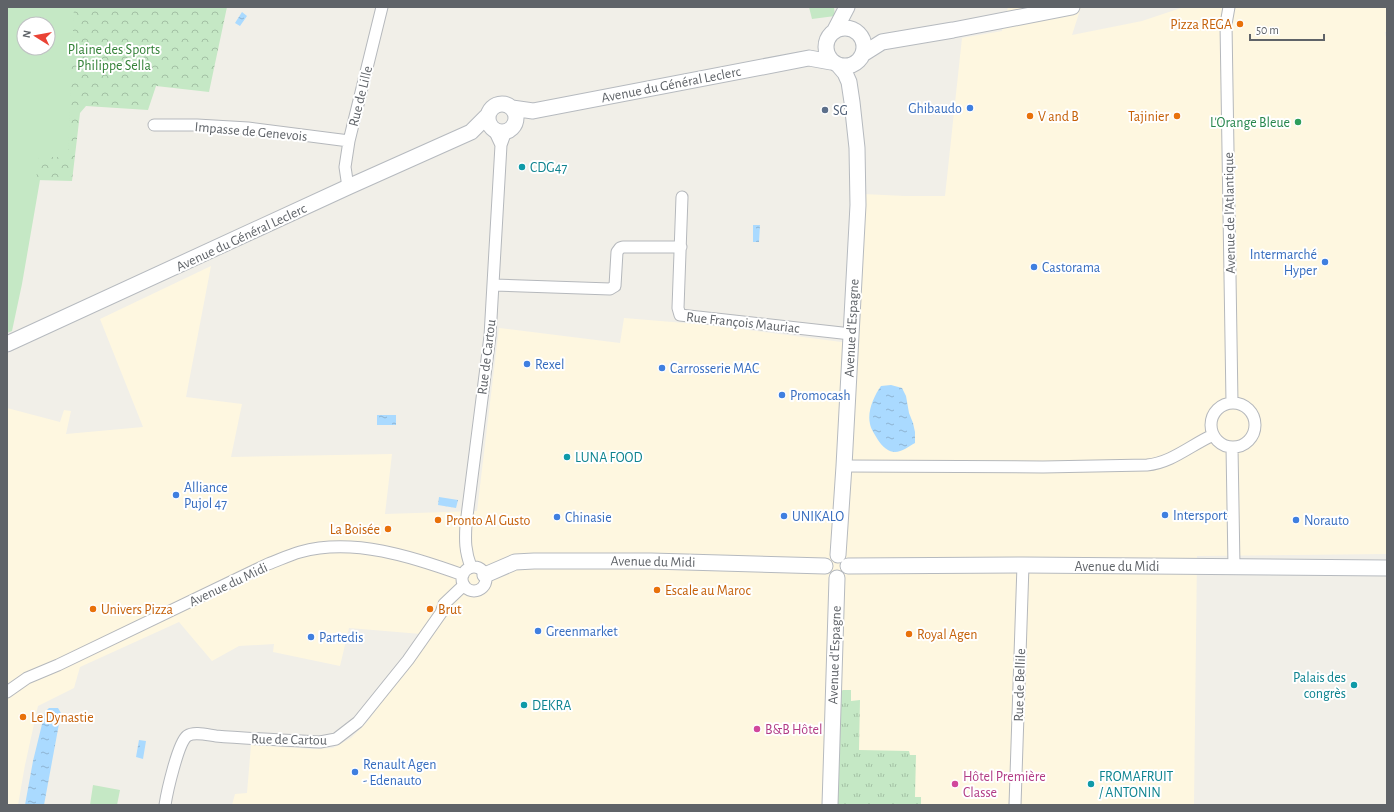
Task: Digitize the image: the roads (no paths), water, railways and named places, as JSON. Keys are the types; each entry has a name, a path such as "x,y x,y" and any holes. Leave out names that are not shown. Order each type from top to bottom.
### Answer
{"street":[{"name":"Rue de Lille","path":"348,187 345,168 349,141 382,7"},
{"path":"847,7 864,46 852,81 852,102"},
{"path":"847,7 825,50 835,64 845,73 849,82 852,102"},
{"path":"835,64 850,66 882,42 1072,7"},
{"name":"Avenue de l'Atlantique","path":"1220,7 1226,24"},
{"name":"Avenue de l'Atlantique","path":"1229,7 1226,24 1232,402"},
{"path":"808,58 818,46 843,28 882,42"},
{"name":"Avenue du Général Leclerc","path":"7,344 474,130 499,129 533,111 808,58 835,64"},
{"name":"Avenue d'Espagne","path":"843,560 844,466 858,204 857,148 852,102"},
{"name":"Avenue du Général Leclerc","path":"499,129 490,110 496,104 504,104 512,108 533,111"},
{"path":"499,129 516,118 512,108"},
{"name":"Impasse de Genevois","path":"154,125 197,125 248,128 349,141"},
{"name":"Rue de Cartou","path":"164,805 179,750 185,737 189,734 320,742 332,741 344,734 358,722 408,660 441,613 444,604 466,576 466,524 490,336 494,286 499,129"},
{"name":"Rue François Mauriac","path":"682,197 678,308 680,315 851,334"},
{"path":"494,286 610,289 615,286 617,252 620,248 681,247"},
{"path":"1232,402 1239,403 1250,410 1255,423 1255,430 1248,441 1238,447 1232,447 1221,443 1213,434 1211,427 1211,420 1219,407 1232,402"},
{"path":"844,466 1043,467 1146,465 1156,464 1167,460 1213,434"},
{"path":"1232,447 1234,566"},
{"name":"Avenue du Midi","path":"7,692 27,678 58,665 268,564 301,552 336,547 369,550 400,555 466,576"},
{"path":"829,557 843,560 846,572 844,575 837,578 827,573 825,566 826,560 829,557"},
{"name":"Avenue du Midi","path":"843,560 1023,565 1387,568"},
{"name":"Avenue du Midi","path":"485,575 515,562 534,561 680,562 825,566"},
{"name":"Rue de Bellile","path":"1015,805 1023,565"},
{"path":"481,569 485,575 485,583 480,589 469,590 466,576 481,569"},
{"name":"Avenue d'Espagne","path":"830,805 837,578"}],"water":[{"path":"242,12 247,16 240,26 235,23"},
{"path":"753,225 760,225 759,242 753,242"},
{"path":"891,385 902,388 906,396 909,413 915,432 915,443 898,452 892,452 883,446 874,434 869,419 872,404 878,390 881,386"},
{"path":"377,415 396,415 396,425 377,425"},
{"path":"439,497 458,500 456,508 438,505"},
{"path":"49,708 58,708 61,713 44,805 25,805 33,761 45,712"},
{"path":"139,740 146,741 143,759 136,757"}],"place":[{"name":"Pizza REGA","path":"1240,24"},
{"name":"Ghibaudo","path":"970,108"},
{"name":"SG","path":"825,110"},
{"name":"V and B","path":"1030,116"},
{"name":"Tajinier","path":"1177,116"},
{"name":"L'Orange Bleue","path":"1298,122"},
{"name":"CDG47","path":"522,167"},
{"name":"Intermarché Hyper","path":"1325,262"},
{"name":"Castorama","path":"1034,267"},
{"name":"Rexel","path":"527,364"},
{"name":"Carrosserie MAC","path":"662,368"},
{"name":"Promocash","path":"782,395"},
{"name":"LUNA FOOD","path":"567,457"},
{"name":"Alliance Pujol 47","path":"176,495"},
{"name":"Intersport","path":"1165,515"},
{"name":"UNIKALO","path":"784,516"},
{"name":"Chinasie","path":"557,517"},
{"name":"Pronto Al Gusto","path":"438,520"},
{"name":"Norauto","path":"1296,520"},
{"name":"La Boisée","path":"388,529"},
{"name":"Escale au Maroc","path":"657,590"},
{"name":"Univers Pizza","path":"93,609"},
{"name":"Brut","path":"430,609"},
{"name":"Greenmarket","path":"538,631"},
{"name":"Royal Agen","path":"909,634"},
{"name":"Partedis","path":"311,637"},
{"name":"Palais des congrès","path":"1354,685"},
{"name":"DEKRA","path":"524,705"},
{"name":"Le Dynastie","path":"23,717"},
{"name":"B&B Hôtel","path":"757,729"},
{"name":"Renault Agen - Edenauto","path":"355,772"},
{"name":"Hôtel Première Classe","path":"955,784"},
{"name":"FROMAFRUIT / ANTONIN","path":"1091,784"}],"park label":[{"name":"Plaine des Sports Philippe Sella","path":"114,58"}]}
